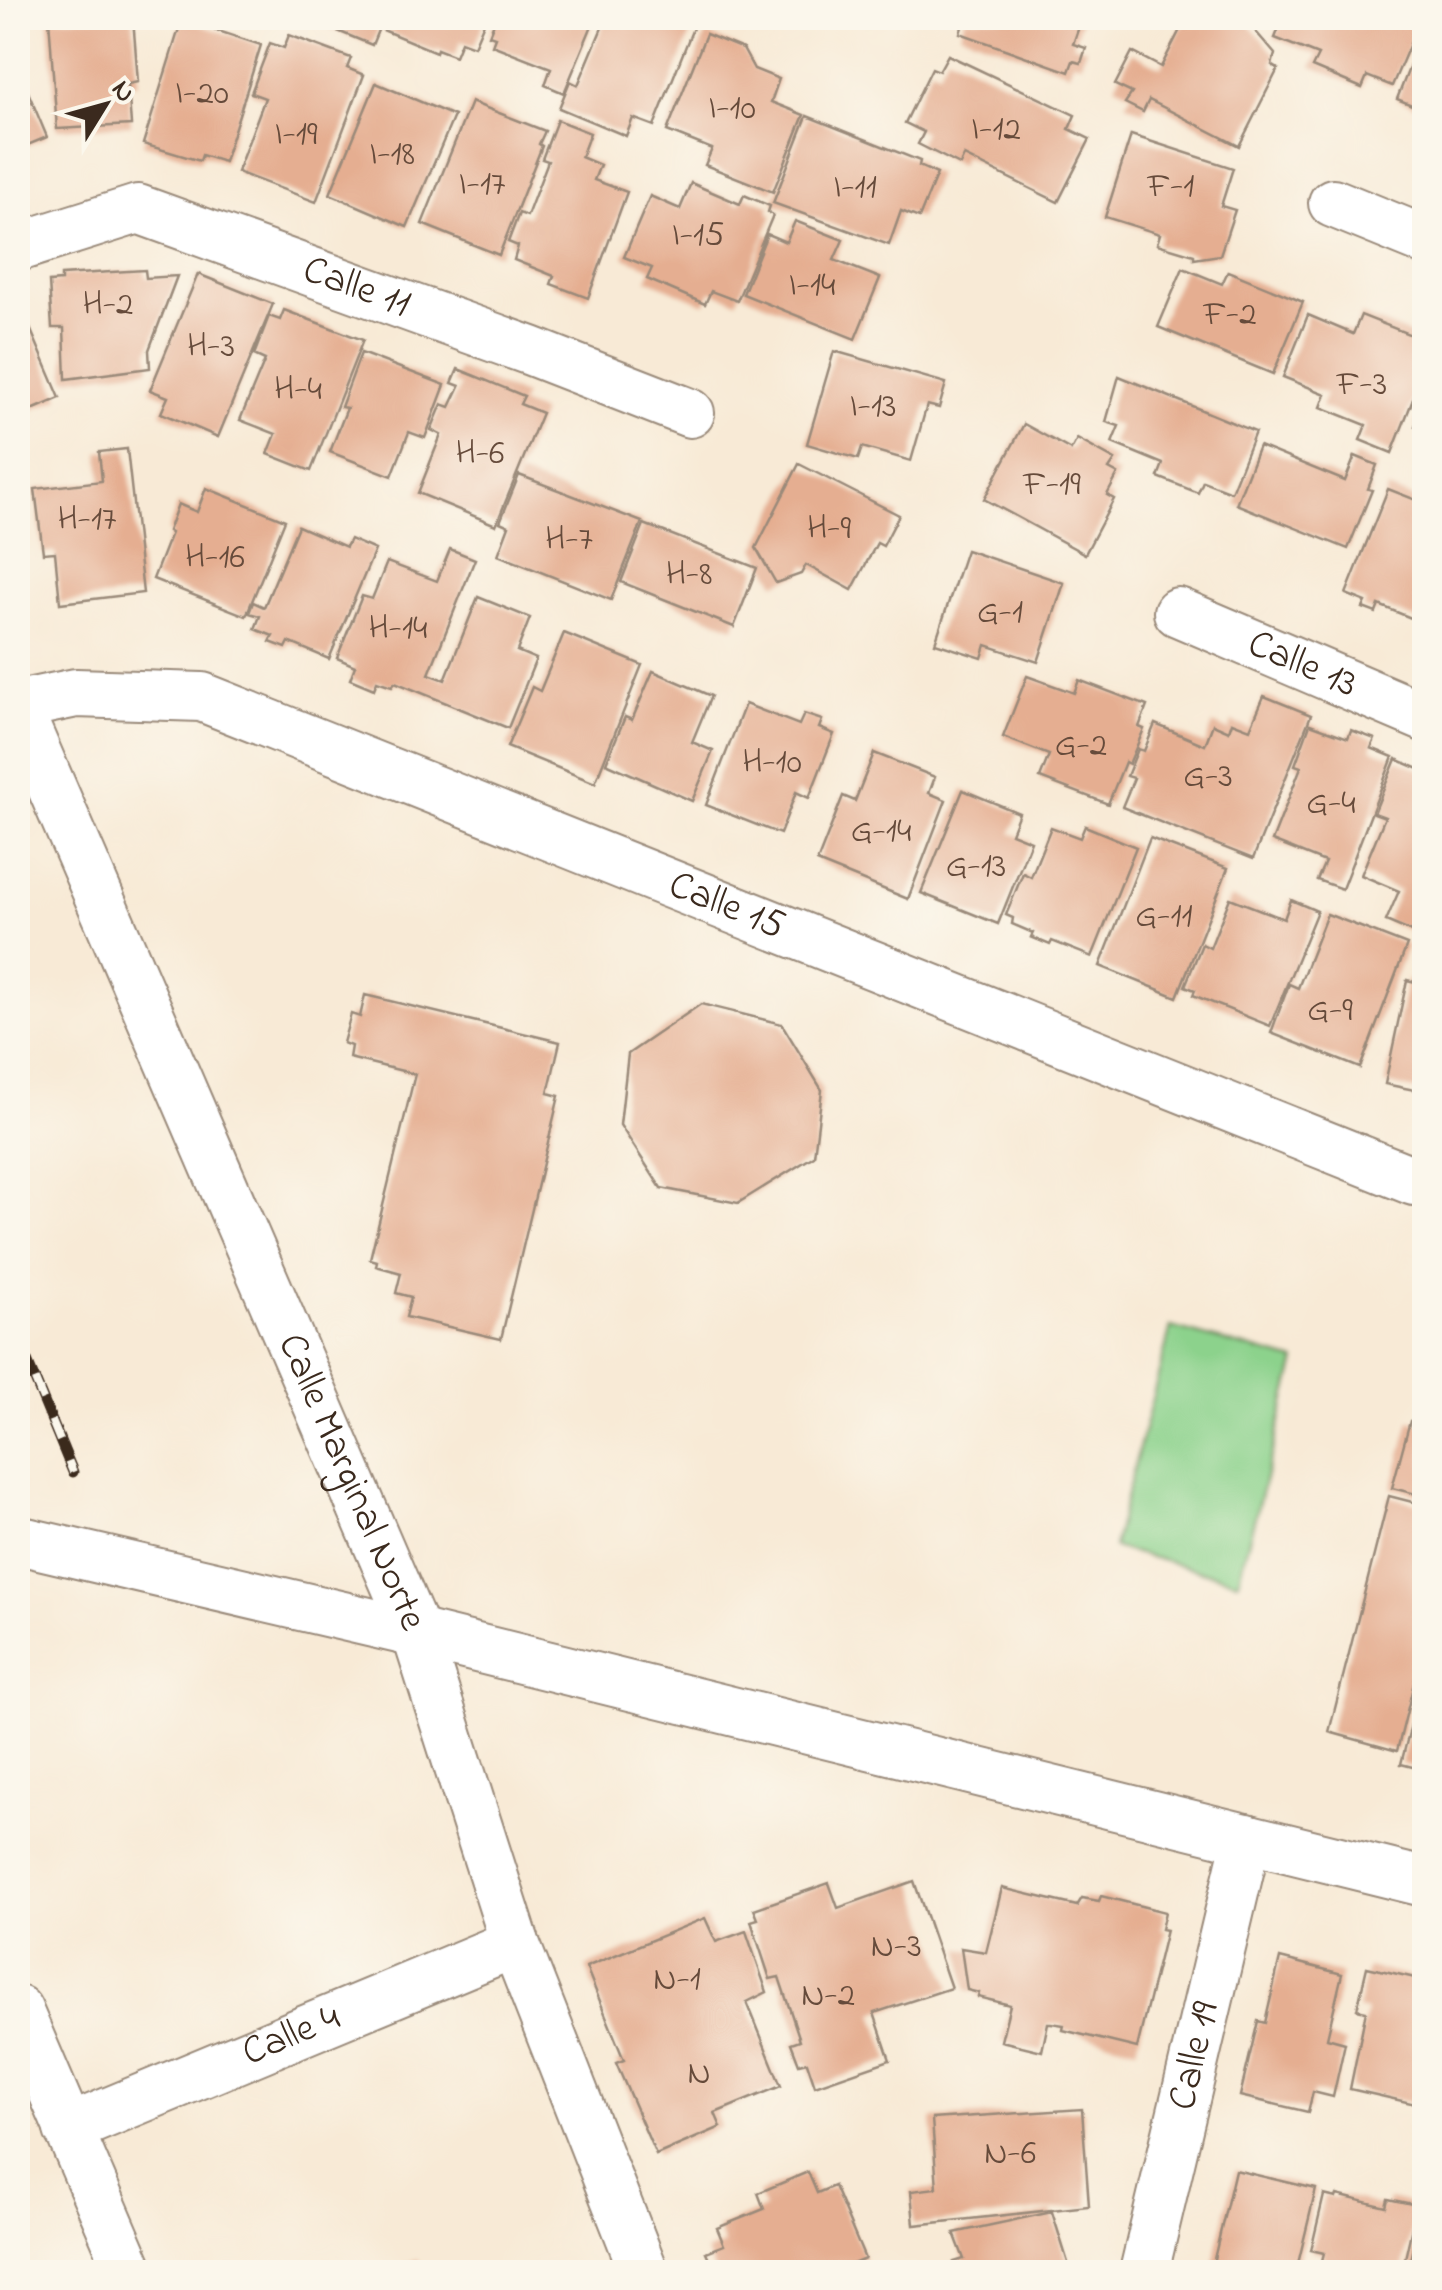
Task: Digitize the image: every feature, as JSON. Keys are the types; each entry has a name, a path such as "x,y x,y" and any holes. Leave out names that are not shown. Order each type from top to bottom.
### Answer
{"street":[{"path":"1333,203 1424,240"},
{"name":"Calle 11","path":"18,247 138,209 531,351 690,413"},
{"name":"Calle 13","path":"1178,612 1424,717"},
{"name":"Calle 15","path":"18,707 76,693 202,697 1378,1166 1424,1180"},
{"name":"Calle Marginal Norte","path":"18,707 416,1633 515,1944 644,2272"},
{"path":"18,1540 416,1633 1424,1882"},
{"name":"Calle 19","path":"1144,2272 1247,1838"},
{"name":"Calle 4","path":"68,2129 515,1944"},
{"path":"18,2010 130,2272"}],"green space":[{"path":"1171,1327 1296,1361 1238,1581 1113,1547"}],"building":[{"path":"49,18 133,18 138,82 128,84 131,125 57,129"},
{"path":"306,18 383,18 372,45"},
{"path":"388,18 486,18 474,46 461,41 455,56 383,30"},
{"path":"496,18 595,18 564,93 545,85 551,68 492,45 495,37 489,35"},
{"path":"606,18 697,18 654,126 633,118 626,136 559,108 570,81 578,85"},
{"path":"965,18 1082,18 1073,44 1086,48 1081,63 1073,61 1069,72 960,33"},
{"path":"1186,18 1226,18 1240,25 1244,18 1275,54 1272,65 1278,69 1239,146 1149,100 1143,112 1125,103 1132,93 1115,85 1132,52 1161,67"},
{"path":"1283,18 1421,18 1392,86 1367,76 1362,88 1312,67 1318,55 1275,38"},
{"path":"182,19 261,45 224,162 202,155 200,161 143,144"},
{"path":"706,34 743,49 754,69 779,79 771,102 804,115 773,192 705,165 712,149 667,131"},
{"path":"289,35 351,58 347,68 364,75 316,202 237,172 265,98 251,93 270,43 284,48"},
{"path":"1420,40 1424,41 1424,110 1397,99"},
{"path":"948,55 1075,115 1069,129 1090,139 1058,202 964,156 960,165 918,144 924,132 905,123 932,68 939,71"},
{"path":"18,68 47,137 18,149"},
{"path":"376,83 454,116 407,227 330,194"},
{"path":"471,102 545,131 499,255 422,224"},
{"path":"807,116 920,161 919,166 937,174 919,218 901,211 889,245 773,203"},
{"path":"557,120 590,133 581,157 600,165 594,180 627,192 588,298 551,284 554,276 514,260 518,246 508,242 519,213 527,216 548,161 542,159"},
{"path":"1131,135 1233,168 1221,206 1235,210 1220,255 1194,259 1194,255 1157,244 1160,234 1105,217"},
{"path":"691,183 740,204 744,195 770,206 768,212 773,215 737,301 711,291 705,304 647,279 652,268 624,257 650,196 680,209"},
{"path":"795,221 843,240 834,260 880,278 855,339 743,294 767,234 786,242"},
{"path":"1183,268 1222,284 1228,271 1303,302 1273,374 1158,327"},
{"path":"145,270 146,278 177,276 149,350 150,368 66,379 64,328 52,328 49,282 61,281 61,275"},
{"path":"198,274 273,304 218,437 161,413 168,397 150,390"},
{"path":"18,300 60,398 18,416"},
{"path":"284,310 363,340 311,471 268,454 276,434 240,420 265,360 254,355 269,316 280,320"},
{"path":"1308,315 1353,334 1361,315 1424,340 1424,371 1392,453 1360,440 1366,425 1321,407 1326,394 1283,377"},
{"path":"834,351 946,383 939,408 927,405 911,461 862,447 858,459 807,444"},
{"path":"361,353 445,385 425,438 409,432 392,476 330,452 347,408 341,407"},
{"path":"458,369 524,396 520,404 542,413 496,525 418,493 441,435 431,430 442,404 450,407 460,386 452,383"},
{"path":"1119,376 1255,432 1231,492 1203,481 1198,493 1158,477 1163,464 1112,443 1119,426 1106,422"},
{"path":"1424,402 1424,430 1415,426"},
{"path":"1024,424 1071,450 1077,439 1115,460 1109,469 1118,474 1107,495 1114,499 1085,554 984,499"},
{"path":"1259,446 1345,481 1355,456 1377,465 1368,489 1372,490 1348,549 1236,504"},
{"path":"127,449 143,593 60,603 55,552 43,553 35,489 102,481 99,452"},
{"path":"799,464 899,515 883,546 877,543 852,590 806,565 801,574 776,583 756,548"},
{"path":"519,475 642,522 611,600 498,555 509,526 500,522"},
{"path":"206,488 285,520 246,616 153,579 178,504 197,512"},
{"path":"1388,489 1424,503 1421,622 1379,605 1376,613 1363,608 1366,602 1346,594"},
{"path":"644,524 757,568 734,627 621,582"},
{"path":"298,526 346,547 350,539 375,550 329,659 289,642 286,648 270,642 273,636 255,629 260,616 249,613 253,602 264,607"},
{"path":"450,549 475,559 429,674 445,680 478,597 530,618 517,651 536,659 508,728 395,682 392,686 377,681 374,689 350,679 355,666 337,658 362,596 372,599 387,562 437,581"},
{"path":"966,550 1064,583 1038,662 986,645 982,658 935,643"},
{"path":"564,633 642,665 595,783 507,747 532,687 540,691"},
{"path":"653,671 711,696 692,742 713,751 692,801 606,763 625,717 632,720"},
{"path":"1027,676 1074,693 1079,680 1147,706 1139,727 1144,729 1108,804 1040,778 1049,755 1003,737"},
{"path":"1264,696 1311,715 1253,859 1122,807 1134,778 1127,776 1138,749 1144,751 1155,724 1205,745 1213,724 1229,731 1232,722 1250,729"},
{"path":"745,704 799,725 804,714 822,720 819,728 834,734 809,798 796,792 780,834 706,805"},
{"path":"1310,724 1348,738 1351,730 1375,739 1371,748 1393,757 1342,889 1317,880 1325,862 1272,841 1301,767 1295,765"},
{"path":"874,753 935,777 929,793 946,800 908,899 817,862 843,796 855,801"},
{"path":"1396,759 1424,771 1424,937 1386,921 1399,891 1361,875 1385,817 1374,813"},
{"path":"963,790 1019,813 1011,833 1031,841 998,924 921,893"},
{"path":"1085,826 1136,847 1092,957 1031,937 1033,933 1012,924 1013,918 1006,915 1023,873 1031,877 1051,827 1080,838"},
{"path":"1150,838 1228,868 1177,997 1100,966"},
{"path":"1230,898 1284,919 1291,900 1317,911 1270,1026 1193,995 1195,990 1185,986 1202,944 1210,948"},
{"path":"1327,914 1407,945 1360,1068 1271,1033 1289,984 1298,988"},
{"path":"1407,980 1424,984 1424,1092 1385,1084"},
{"path":"365,995 560,1042 548,1093 559,1096 501,1339 406,1317 411,1297 396,1293 401,1273 376,1266 377,1261 370,1259 415,1074 349,1058 351,1046 343,1043 351,1014 360,1017"},
{"path":"701,1004 782,1024 822,1090 814,1156 738,1203 661,1188 620,1125 628,1054"},
{"path":"1410,1421 1424,1425 1424,1496 1392,1488"},
{"path":"1389,1496 1424,1505 1424,1643 1397,1751 1329,1732"},
{"path":"1418,1697 1424,1698 1424,1770 1401,1764"},
{"path":"914,1881 951,1988 874,2013 890,2060 815,2086 807,2062 799,2064 791,2043 800,2040 779,1977 770,1979 751,1921 758,1919 754,1909 829,1883 838,1908"},
{"path":"1002,1888 1077,1906 1082,1898 1099,1901 1101,1896 1165,1912 1161,1929 1166,1930 1137,2048 1063,2030 1064,2025 1051,2023 1042,2051 1001,2041 1010,2005 967,1990 961,1948 986,1952"},
{"path":"705,1918 716,1942 746,1931 767,1992 747,2002 781,2086 715,2113 721,2127 656,2155 616,2063 624,2060 586,1967"},
{"path":"1280,1958 1342,1974 1327,2038 1345,2043 1333,2097 1313,2092 1308,2112 1240,2096 1258,2021 1265,2023"},
{"path":"1367,1967 1424,1980 1424,2106 1350,2089 1366,2011 1357,2009"},
{"path":"1082,2109 1089,2206 914,2225 911,2191 937,2188 932,2119"},
{"path":"1235,2170 1316,2189 1296,2272 1211,2272"},
{"path":"808,2172 817,2193 834,2186 865,2259 833,2272 715,2272 706,2252 724,2245 717,2228 764,2209 758,2193"},
{"path":"1324,2195 1386,2207 1388,2199 1417,2205 1402,2272 1319,2272 1324,2253 1311,2250"},
{"path":"1052,2212 1071,2272 958,2272 954,2262 964,2259 954,2233"},
{"path":"1419,2223 1424,2225 1424,2272 1407,2272"},
{"path":"418,2259 424,2272 385,2272"}],"railway":[{"path":"18,1339 73,1472"}]}
